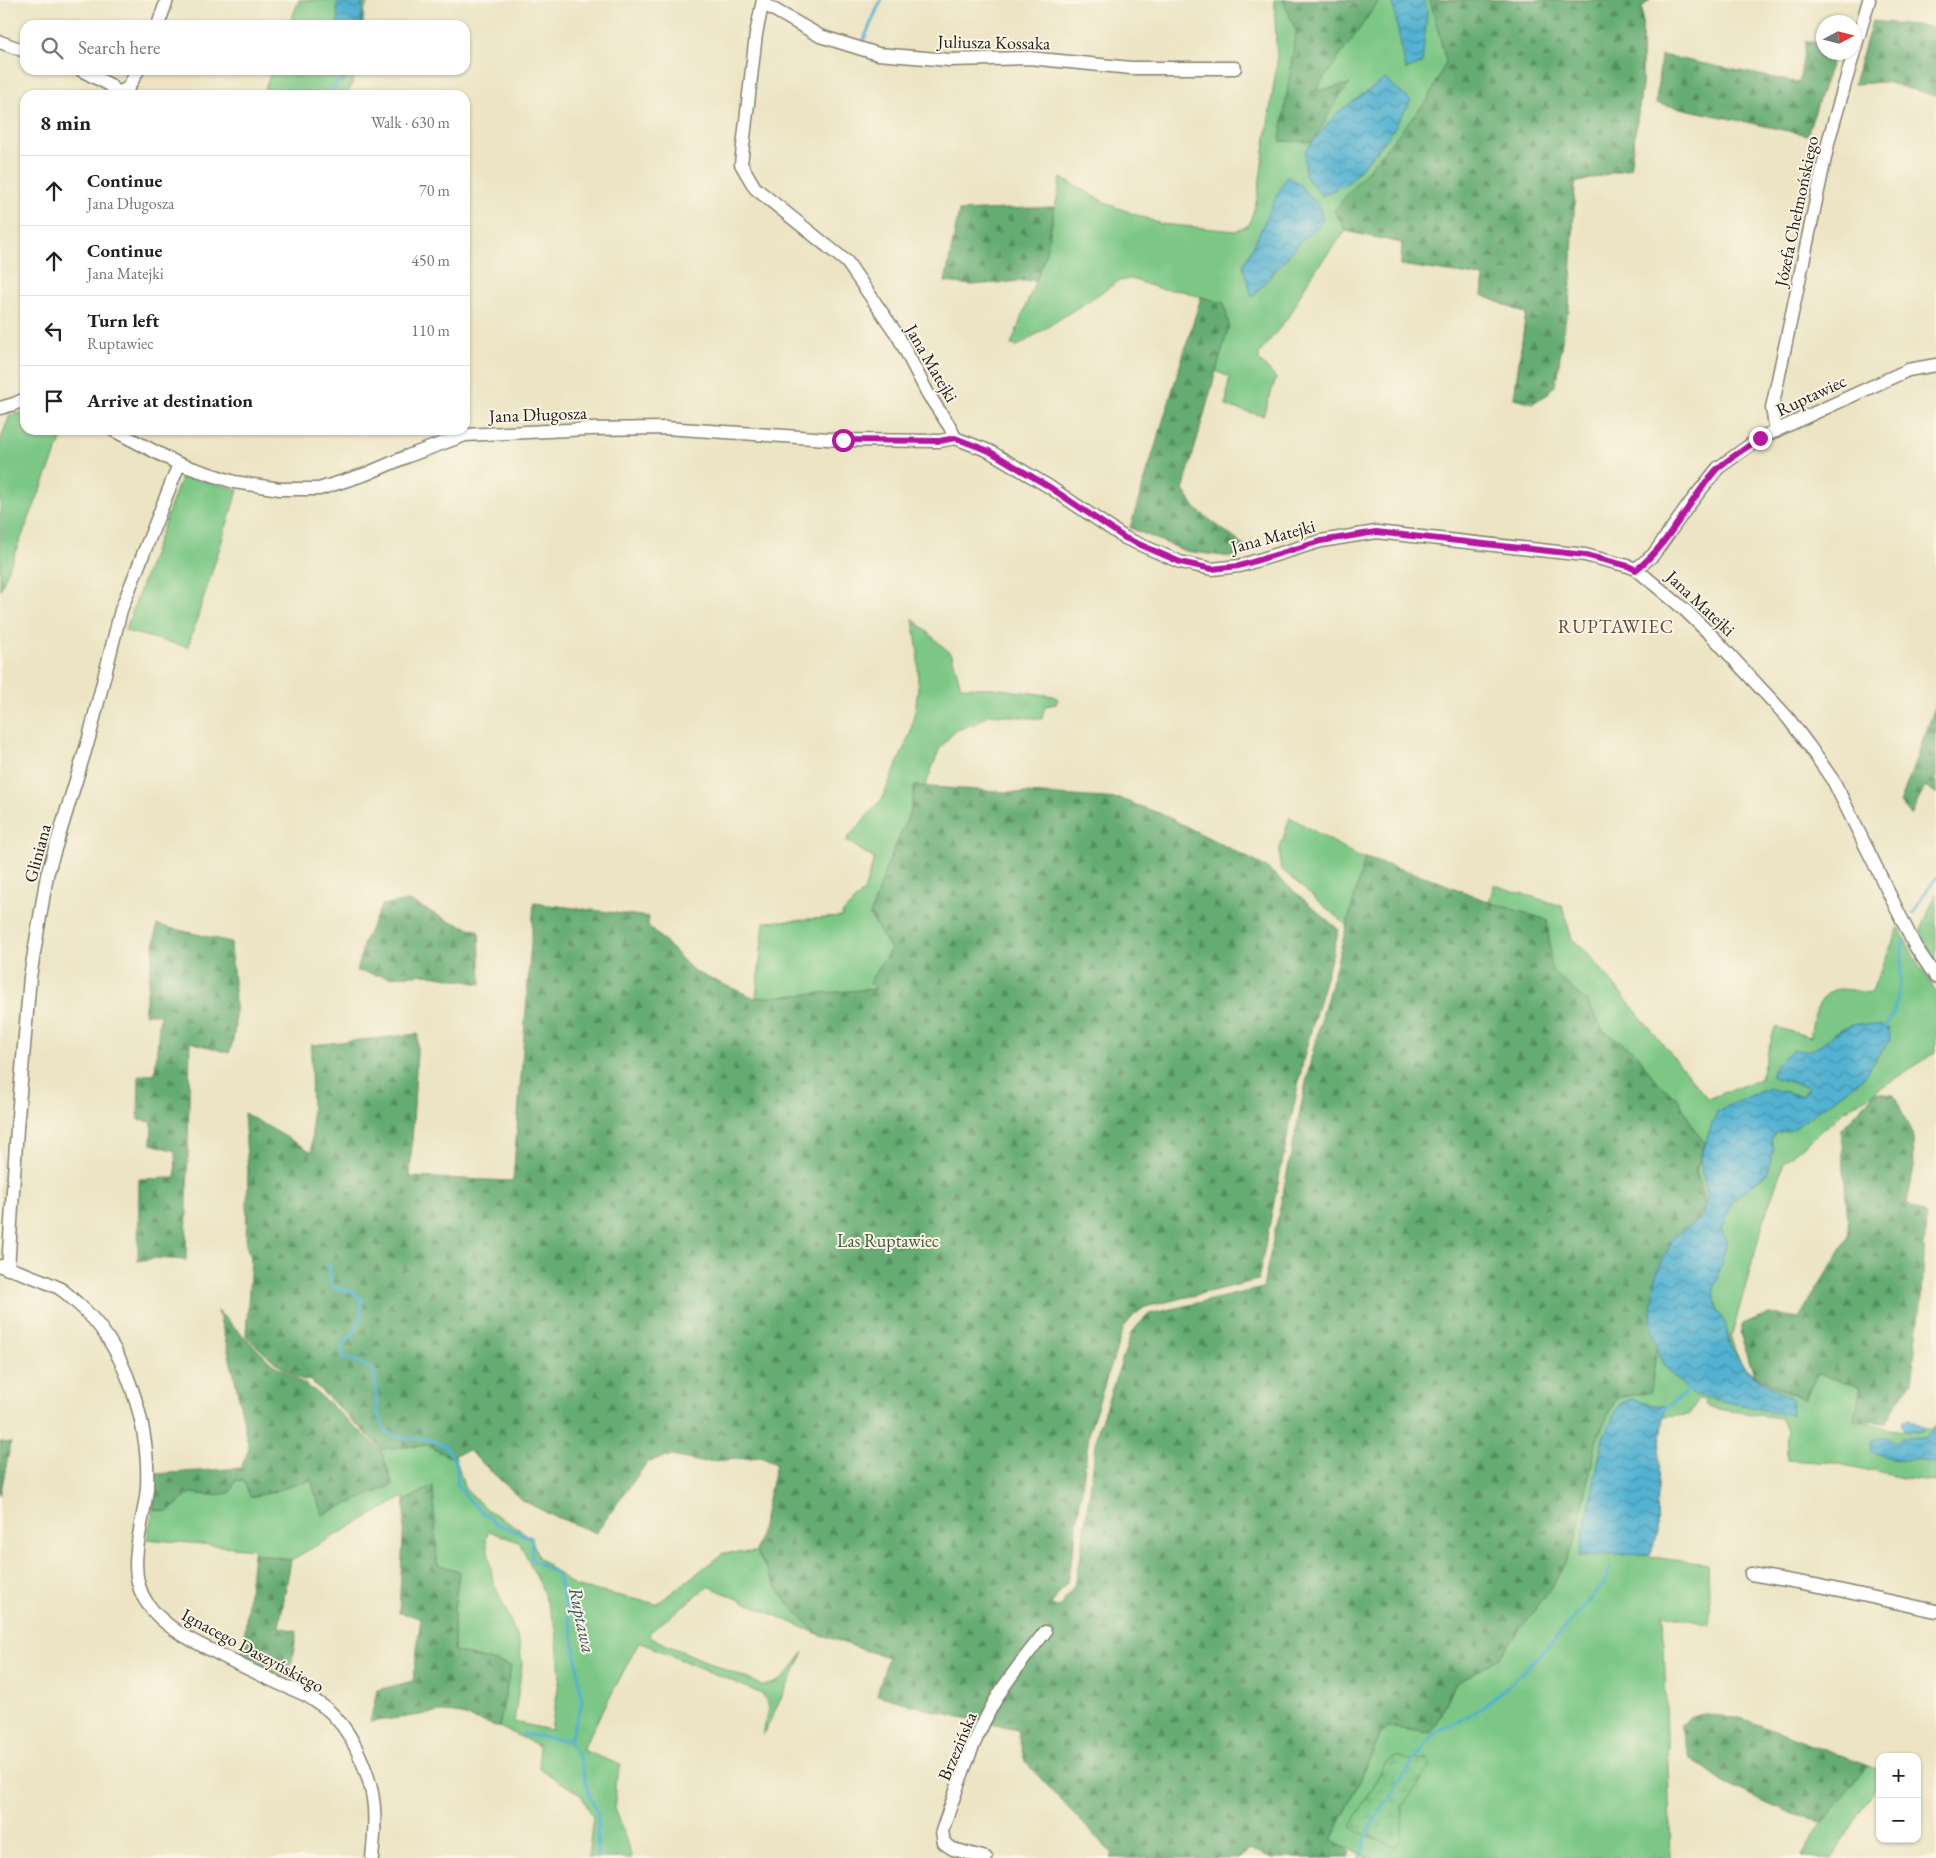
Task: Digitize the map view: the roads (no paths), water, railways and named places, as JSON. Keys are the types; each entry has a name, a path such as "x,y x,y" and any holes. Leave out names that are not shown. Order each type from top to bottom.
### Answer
{"street":[{"path":"160,20 167,0"},
{"name":"Józefa Chełmońskiego","path":"1776,431 1772,408 1804,254 1829,140 1869,0"},
{"name":"Juliusza Kossaka","path":"764,2 820,36 878,54 949,60 1029,58 1131,68 1235,68"},
{"name":"Jana Matejki","path":"764,2 756,34 741,164 755,188 847,262 898,336 928,394 955,438 989,451 1031,476 1125,538 1180,562 1212,569 1239,566 1321,541 1376,532 1585,555 1628,566 1636,570 1685,610 1716,640 1788,718 1809,746 1834,782 1915,946 1936,978"},
{"path":"0,42 20,49"},
{"path":"91,75 104,81 114,90"},
{"path":"125,90 128,88 135,75"},
{"name":"Ruptawiec","path":"1636,570 1654,555 1691,502 1718,468 1760,438 1908,370 1936,365"},
{"path":"0,408 20,401"},
{"name":"Jana Długosza","path":"470,435 588,429 665,428 843,440 940,441 955,438"},
{"name":"Jana Długosza","path":"123,435 178,464 247,486 280,489 319,489 366,474 465,435"},
{"name":"Gliniana","path":"4,1267 30,977 47,874 89,738 121,610 178,464"},
{"name":"Ignacego Daszyńskiego","path":"4,1267 60,1289 91,1315 113,1344 128,1376 147,1454 147,1488 137,1548 139,1585 147,1602 166,1623 190,1640 249,1670 314,1699 336,1718 353,1743 366,1772 374,1805 372,1858"},
{"path":"1752,1574 1820,1586 1936,1611"},
{"name":"Brzezińska","path":"986,1858 953,1849 944,1843 942,1831 979,1732 1018,1666 1045,1632"}],"water":[{"path":"339,0 359,0 363,3 361,20 338,20 337,5"},
{"path":"1392,0 1425,0 1427,12 1422,63 1406,70"},
{"path":"336,75 349,75 349,77 341,83"},
{"path":"1385,79 1411,101 1389,136 1349,182 1322,196 1305,176 1305,151 1337,113"},
{"path":"1287,175 1300,185 1319,206 1323,222 1305,237 1252,297 1243,266"},
{"path":"1857,1024 1879,1025 1889,1029 1890,1040 1861,1080 1792,1130 1775,1133 1771,1140 1774,1148 1767,1173 1732,1201 1722,1231 1727,1241 1714,1290 1717,1309 1726,1325 1730,1346 1747,1371 1791,1399 1792,1416 1691,1394 1659,1357 1651,1322 1656,1274 1674,1237 1702,1217 1707,1196 1700,1161 1717,1111 1768,1088 1803,1096 1808,1087 1772,1077 1776,1065 1793,1050 1813,1049 1840,1030"},
{"path":"1631,1399 1666,1406 1659,1451 1657,1532 1651,1554 1579,1556 1603,1438 1619,1405"},
{"path":"1909,1419 1925,1428 1922,1431 1906,1432 1902,1425 1903,1420"},
{"path":"1936,1427 1936,1464 1887,1458 1871,1451 1871,1440 1875,1438 1884,1437 1896,1443 1902,1438 1925,1437"}],"waterway":[{"path":"864,39 881,0"},
{"path":"333,90 339,75"},
{"path":"1913,914 1936,878"},
{"path":"1883,1029 1894,1011 1897,999 1901,975 1903,941"},
{"name":"Ruptawa","path":"329,1265 332,1287 352,1292 362,1300 361,1318 354,1332 343,1345 342,1358 356,1361 374,1370 379,1418 386,1432 401,1438 428,1439 445,1446 456,1463 458,1485 469,1500 495,1523 529,1537 532,1542 532,1560 555,1572 558,1576 572,1630 582,1702 569,1741 580,1759 588,1791 598,1815 597,1858"},
{"path":"1664,1410 1690,1388"},
{"path":"1360,1858 1370,1826 1414,1760 1437,1731 1483,1707 1509,1685 1546,1649 1603,1585 1610,1568"},
{"path":"522,1734 569,1741"}],"district":[{"name":"RUPTAWIEC","path":"1616,626"}],"park label":[{"name":"Las Ruptawiec","path":"888,1240"}]}
